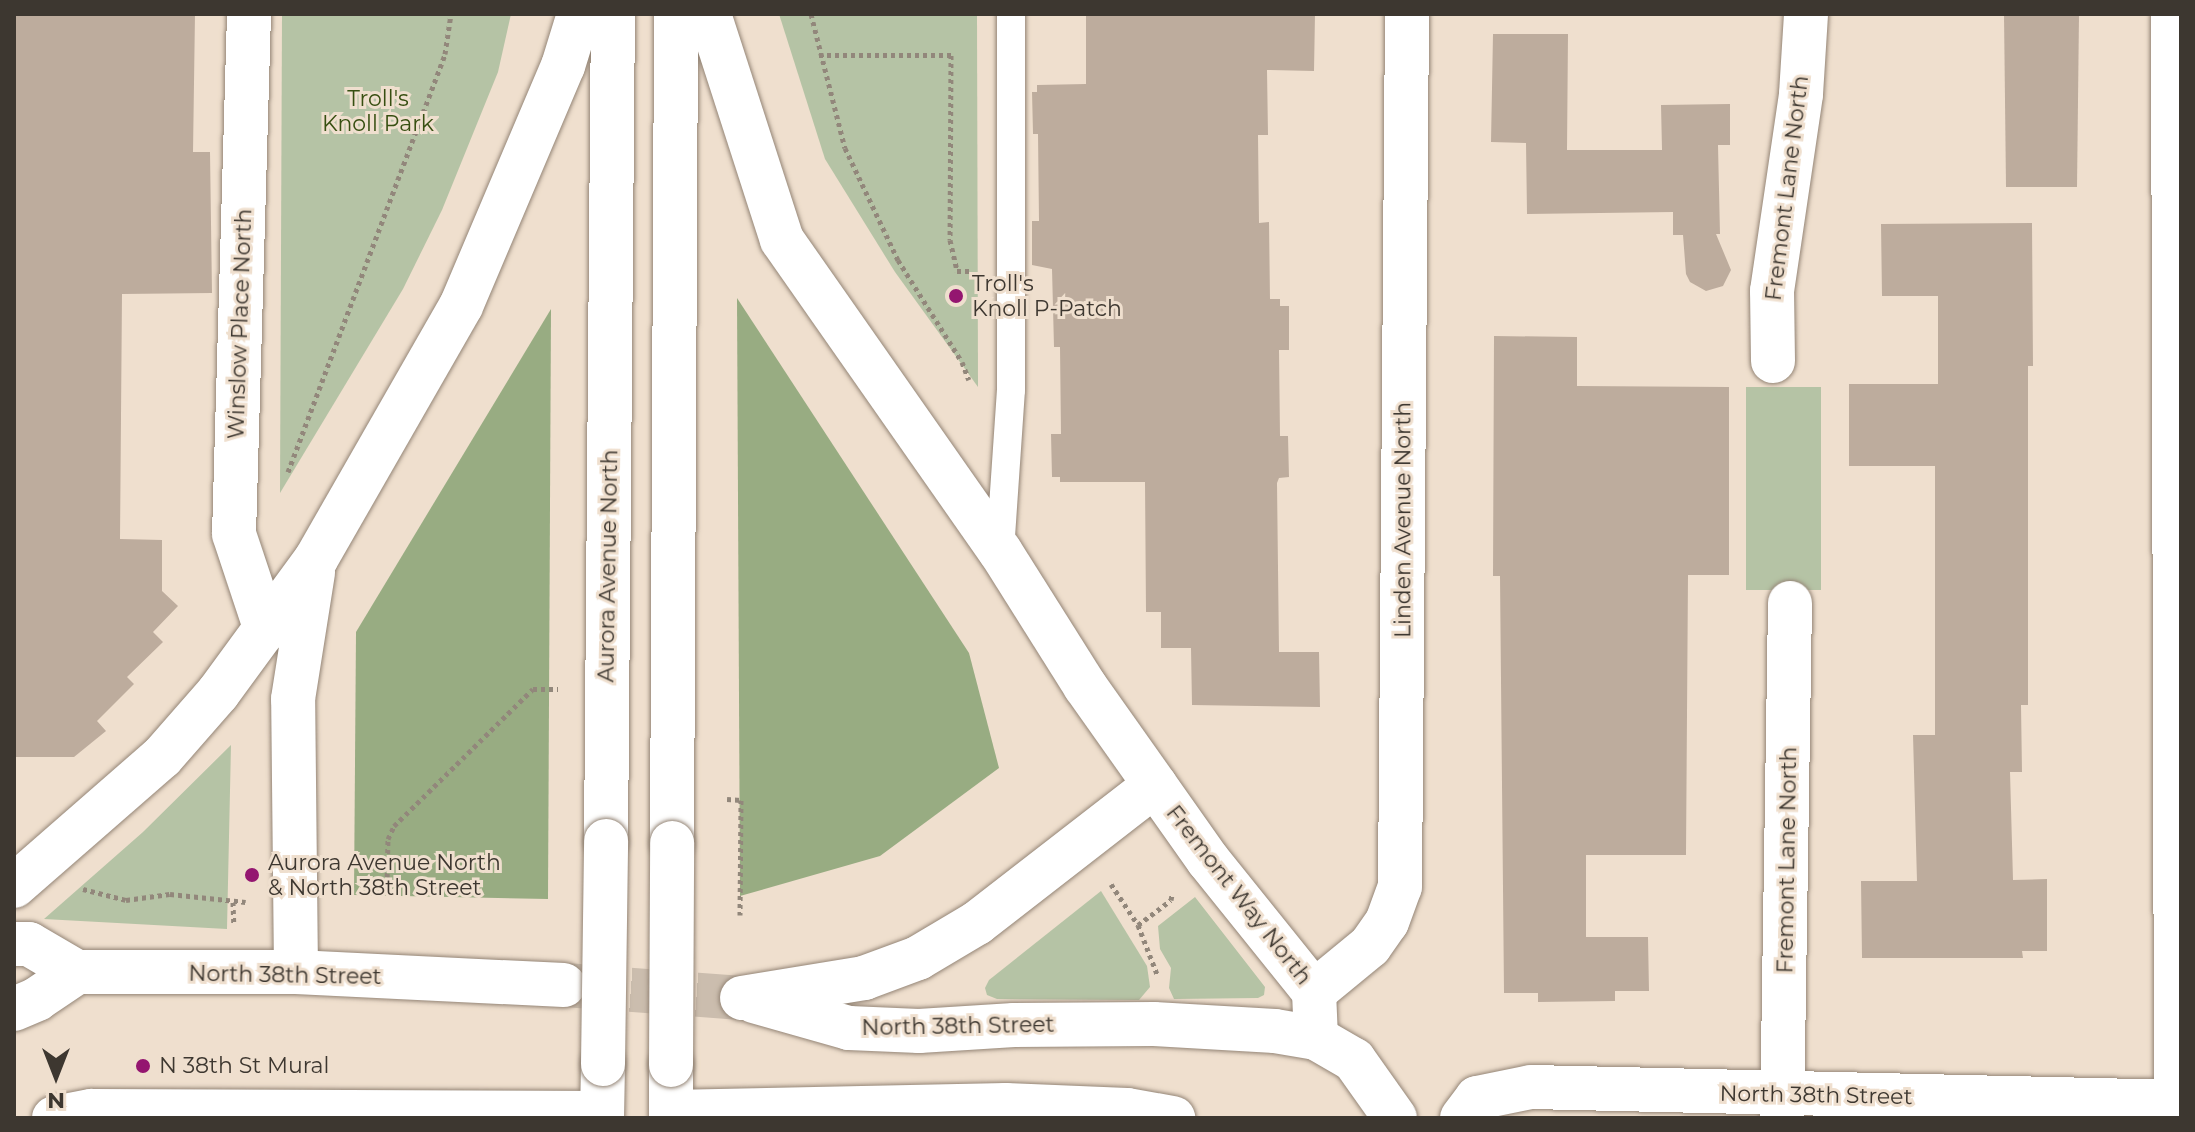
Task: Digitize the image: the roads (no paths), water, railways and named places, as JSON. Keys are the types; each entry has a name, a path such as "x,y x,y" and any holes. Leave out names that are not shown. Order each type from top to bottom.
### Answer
{"main road":[{"name":"Winslow Place North","path":"249,14 234,534 266,630"},
{"path":"14,886 162,757 218,693 316,559 461,306 563,66 579,14"},
{"name":"Aurora Avenue North","path":"602,1116 613,14"},
{"path":"676,14 671,1115 1127,1110 1173,1118"},
{"name":"Fremont Way North","path":"709,14 782,240 1000,551 1085,686 1208,860 1314,992 1316,1038"},
{"name":"Linden Avenue North","path":"1314,992 1370,946 1387,922 1400,887 1407,14"},
{"name":"Fremont Lane North","path":"1773,361 1772,291 1801,94 1806,14"},
{"path":"2173,14 2178,1107"},
{"path":"296,972 293,699 300,639 316,559"},
{"name":"Fremont Lane North","path":"1782,1106 1790,603"},
{"name":"North 38th Street","path":"1155,785 977,923 918,958 864,978 742,998 849,1028 919,1031 1014,1025 1225,1025 1316,1038"},
{"path":"14,944 29,944 77,972 37,999 14,1009"},
{"name":"North 38th Street","path":"77,972 296,972 564,985"},
{"path":"1316,1038 1354,1060 1395,1118"},
{"name":"North 38th Street","path":"1462,1118 1477,1098 1531,1087 1782,1106 2178,1107"},
{"path":"54,1118 91,1111 244,1115 602,1116"}],"lane":[{"path":"1000,551 1011,390 1011,14"}],"tunnel":[{"path":"565,985 742,998"}],"place":[{"name":"Troll's Knoll P-Patch","path":"956,296"},
{"name":"Aurora Avenue North & North 38th Street","path":"252,875"},
{"name":"N 38th St Mural","path":"143,1066"}],"park label":[{"name":"Troll's Knoll Park","path":"378,110"}]}
